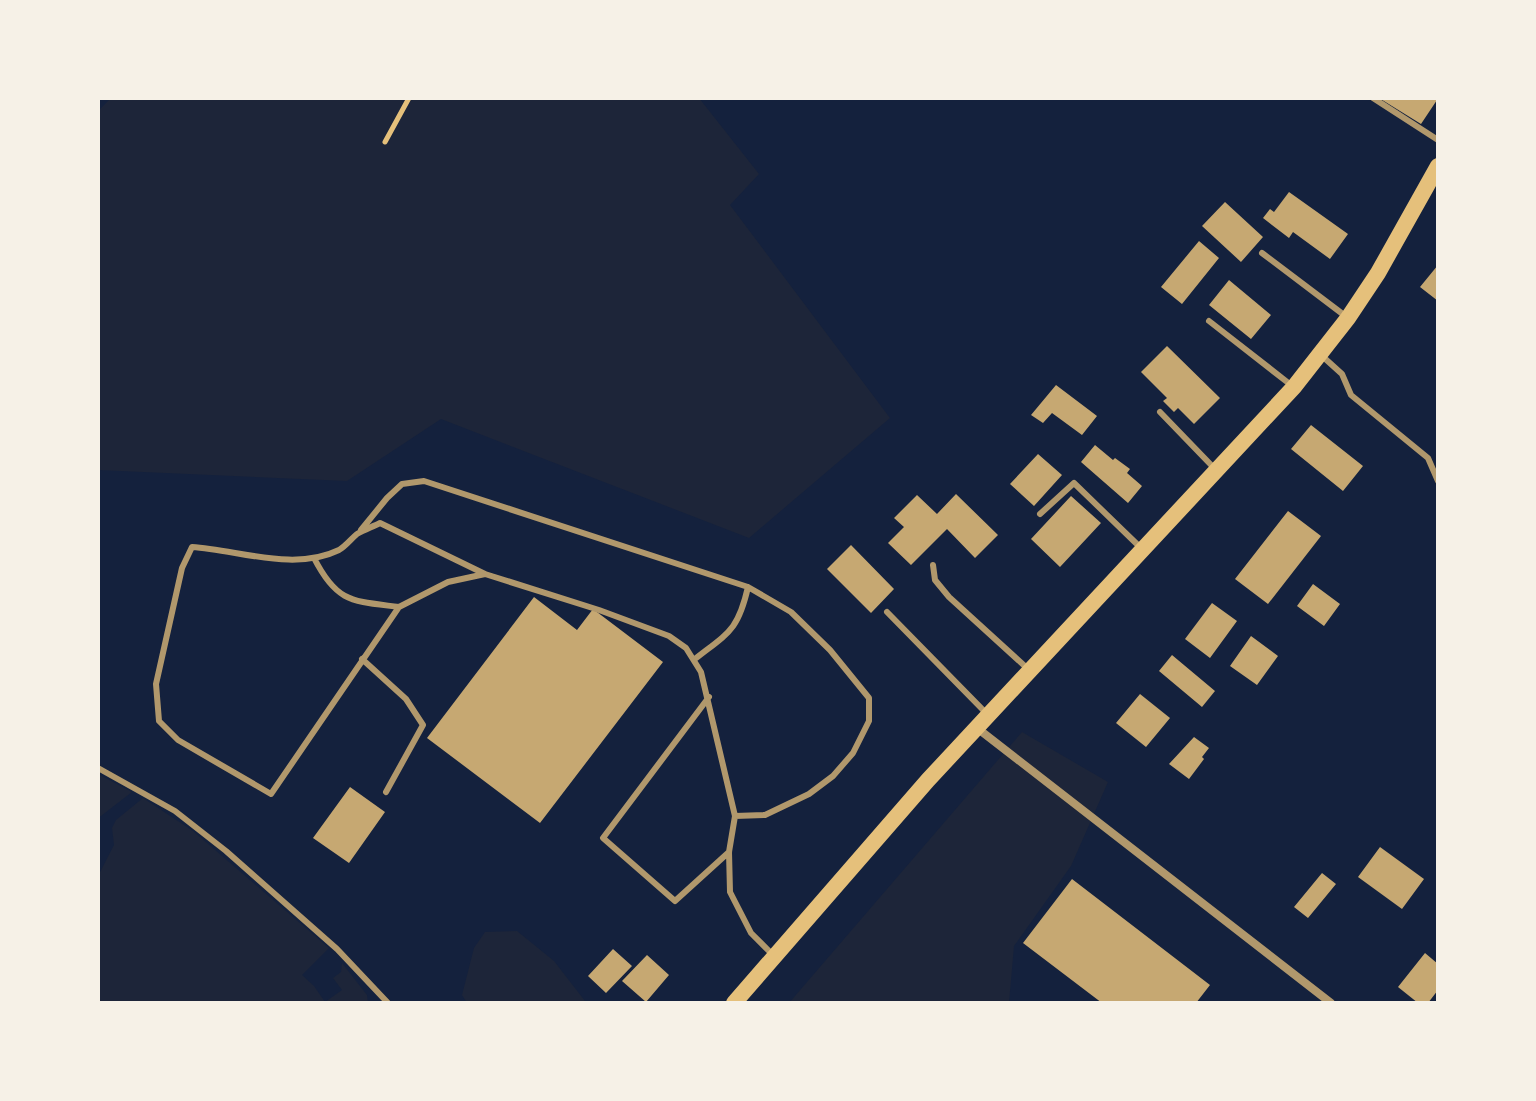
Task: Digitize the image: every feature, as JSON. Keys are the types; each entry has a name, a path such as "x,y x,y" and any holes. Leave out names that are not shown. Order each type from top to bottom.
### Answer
{"main road":[{"path":"734,1003 928,780 1294,387 1348,318 1378,273 1438,166"}],"street":[{"path":"983,722 1331,1003"}],"lane":[{"path":"1373,98 1438,140"},
{"path":"1262,253 1348,318"},
{"path":"1209,321 1294,387"},
{"path":"1320,355 1342,374 1351,395 1428,458 1438,481"},
{"path":"1160,412 1218,471"},
{"path":"485,574 448,582 399,607 271,794 178,740 159,721 156,684 182,568 192,547 226,549 280,561 314,558 340,550 402,484 424,481 748,587 791,612 830,650 869,698 869,721 853,753 833,776 809,794 765,815 735,816"},
{"path":"1040,514 1074,483 1143,550"},
{"path":"359,533 380,523 485,574 599,610 669,636 686,648 695,659 709,697 735,816 729,852 730,892 751,933 775,956"},
{"path":"314,558 325,581 349,601 399,607"},
{"path":"933,565 935,580 949,597 1031,671"},
{"path":"695,659 729,632 741,617 748,587"},
{"path":"887,612 983,722"},
{"path":"362,659 406,699 423,725 386,792"},
{"path":"709,697 603,838 675,901 729,852"},
{"path":"98,768 175,811 226,851 337,949 388,1003"}],"path":[{"path":"385,142 409,98"}],"shaded area":[{"path":"111,98 699,98 759,174 730,205 890,418 749,538 441,419 347,481 98,470 98,111"},
{"path":"1022,732 1108,782 1071,866 1014,946 1009,1003 789,1003"},
{"path":"98,774 132,792 101,816 98,816"},
{"path":"143,798 193,831 329,948 302,975 325,1002 342,990 333,978 341,972 342,963 367,995 368,1003 98,1003 98,876 114,845 112,828 116,820"},
{"path":"517,931 554,961 585,1001 590,1003 467,1003 462,995 474,948 485,932"}],"building":[{"path":"1379,98 1434,98 1437,100 1421,124"},
{"path":"1289,192 1348,234 1330,259 1293,232 1289,238 1263,218 1270,209 1274,212"},
{"path":"1225,202 1263,237 1241,262 1202,226"},
{"path":"1199,241 1219,258 1182,304 1161,287"},
{"path":"1438,265 1438,301 1420,287"},
{"path":"1229,280 1271,315 1251,339 1209,305"},
{"path":"1167,346 1220,398 1194,424 1178,408 1174,412 1163,401 1167,398 1141,372"},
{"path":"1056,385 1097,416 1082,435 1052,413 1043,423 1031,415"},
{"path":"1311,425 1363,466 1343,491 1291,449"},
{"path":"1095,445 1130,469 1127,473 1142,486 1128,503 1081,462"},
{"path":"1038,454 1062,475 1034,506 1010,484"},
{"path":"956,494 998,535 975,558 947,529 911,565 888,543 904,527 894,518 917,495 937,514"},
{"path":"1071,496 1101,523 1060,567 1031,539"},
{"path":"1288,511 1321,536 1268,604 1235,579"},
{"path":"851,545 894,589 871,613 827,569"},
{"path":"1313,584 1340,604 1324,626 1297,606"},
{"path":"534,597 577,630 593,609 663,662 540,823 427,738"},
{"path":"1212,603 1237,621 1210,658 1185,639"},
{"path":"1251,636 1278,656 1257,685 1230,666"},
{"path":"1172,655 1215,691 1202,707 1159,671"},
{"path":"1140,694 1170,718 1146,747 1116,723"},
{"path":"1194,737 1209,748 1189,779 1169,764"},
{"path":"350,787 385,812 349,863 313,838"},
{"path":"1380,847 1424,879 1402,909 1358,877"},
{"path":"1322,873 1336,884 1308,918 1294,907"},
{"path":"1072,879 1210,985 1196,1003 1102,1003 1023,943"},
{"path":"613,949 632,966 606,993 588,976"},
{"path":"1425,953 1438,964 1438,990 1428,1003 1418,1003 1398,987"},
{"path":"647,955 669,975 646,1002 622,981"}]}
